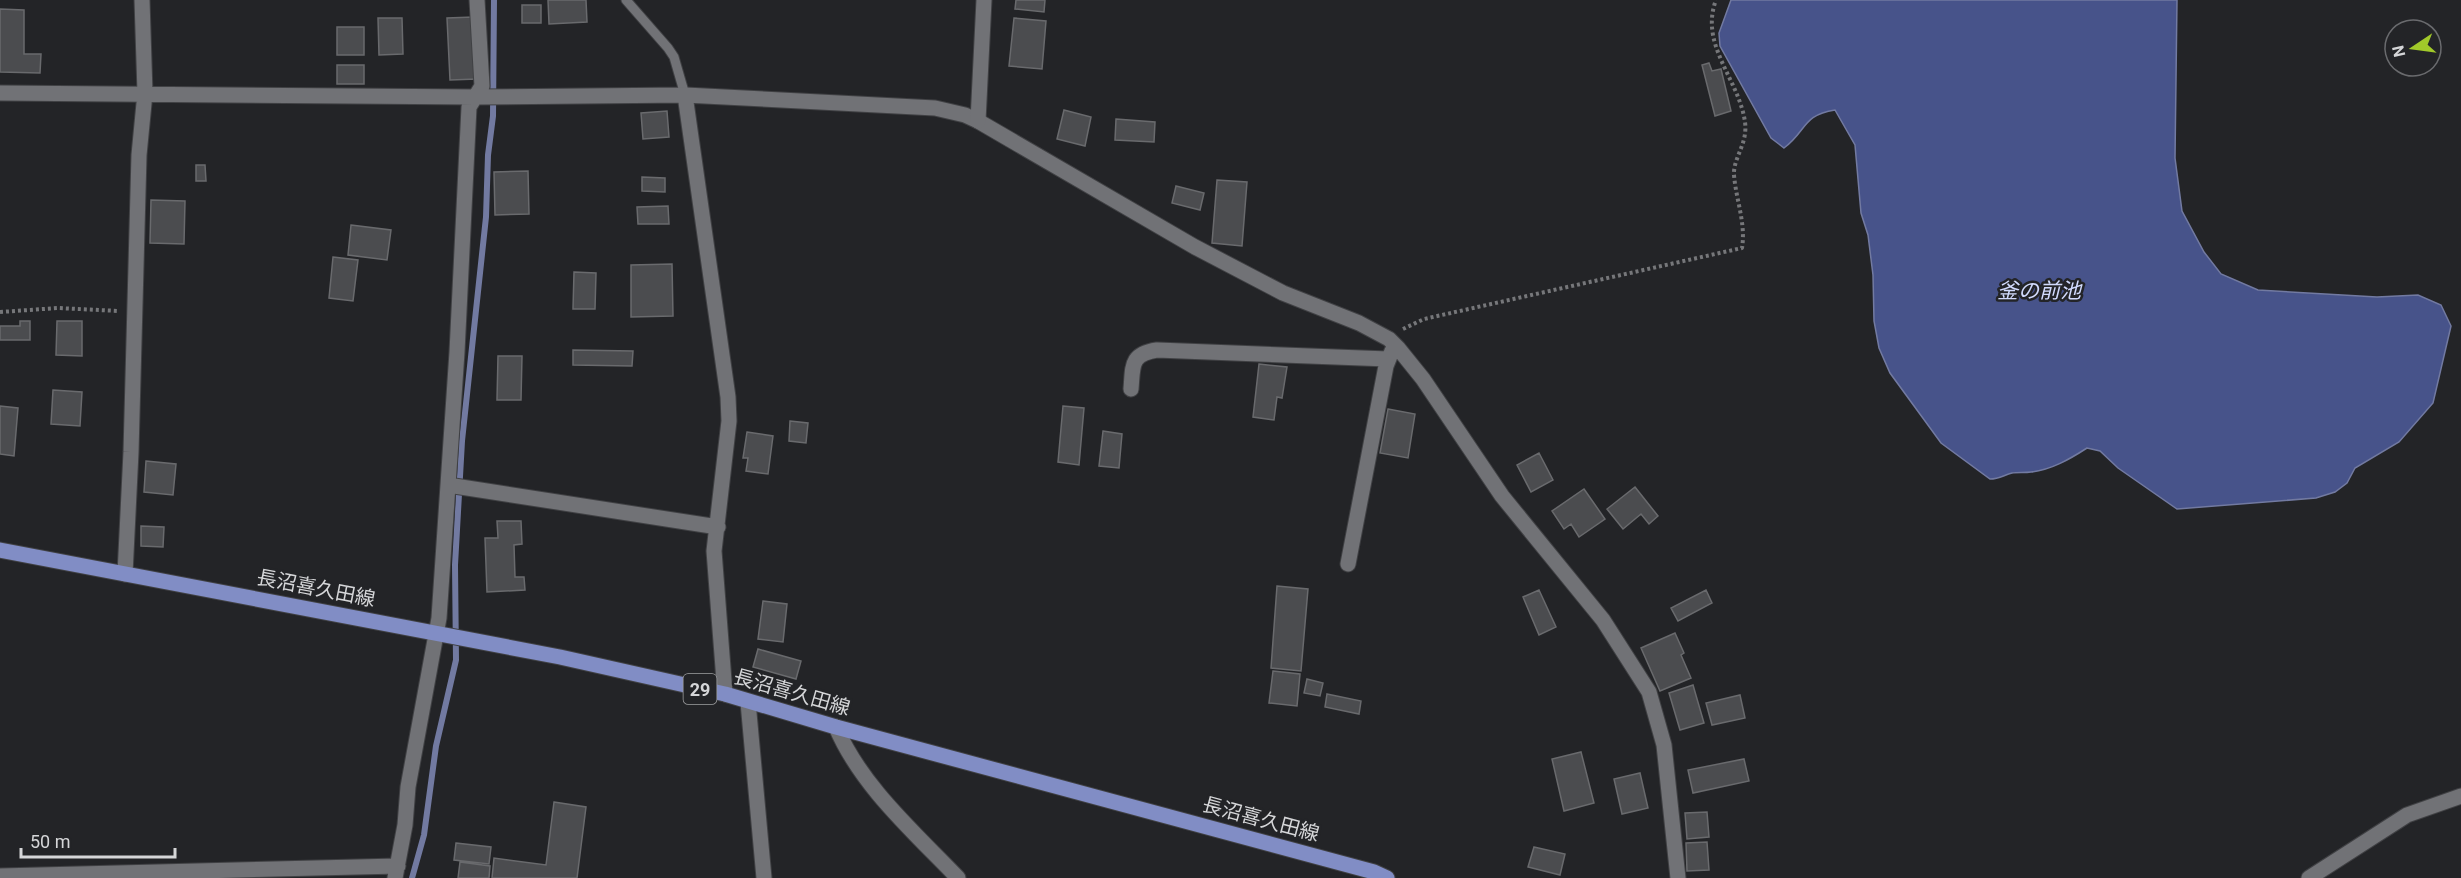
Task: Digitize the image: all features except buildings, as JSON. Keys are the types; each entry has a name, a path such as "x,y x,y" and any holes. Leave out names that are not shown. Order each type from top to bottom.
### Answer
{"main road":[{"name":"長沼喜久田線","path":"0,550 436,632 725,694 836,727 1374,872 1387,878"}],"street":[{"path":"125,574 139,155 145,93 142,0"},
{"path":"0,876 396,872 405,825 408,787 439,618 470,107 482,86 477,0"},
{"path":"978,121 984,0"},
{"path":"0,93 145,93 247,97 256,95 476,97 685,95 935,108 965,115 978,121 1241,272 1283,293 1359,323 1391,348 1423,379 1502,496 1604,620 1649,692 1664,745 1678,878"},
{"path":"685,95 728,397 729,421 714,551 725,694"},
{"path":"1131,389 1133,362 1140,354 1152,351 1391,348"},
{"path":"1348,564 1391,348"},
{"path":"448,485 718,527"},
{"path":"748,702 764,878"},
{"path":"836,727 855,764 958,878"},
{"path":"2309,878 2407,815 2461,796"}],"lane":[{"path":"626,0 674,57 685,95"}],"path":[{"path":"1391,348 1407,327 1424,318 1737,251 1742,248 1744,226 1734,175 1736,161 1741,153 1745,122 1713,42 1711,26 1716,0"},
{"path":"0,312 58,308 135,312"}],"water":[{"name":"釜の前池","path":"1731,0 2177,0 2175,158 2182,211 2204,252 2221,274 2258,290 2377,297 2418,295 2441,305 2451,326 2433,403 2399,442 2355,468 2347,483 2335,492 2316,498 2177,509 2118,468 2100,451 2087,448 2046,469 2012,473 1990,479 1941,443 1890,373 1879,348 1874,321 1873,275 1868,235 1861,213 1855,145 1835,110 1824,112 1810,120 1784,148 1771,138 1720,46 1719,33"}],"waterway":[{"path":"412,878 424,835 436,746 456,660 455,565 462,441 486,217 488,155 493,116 494,0"}]}
